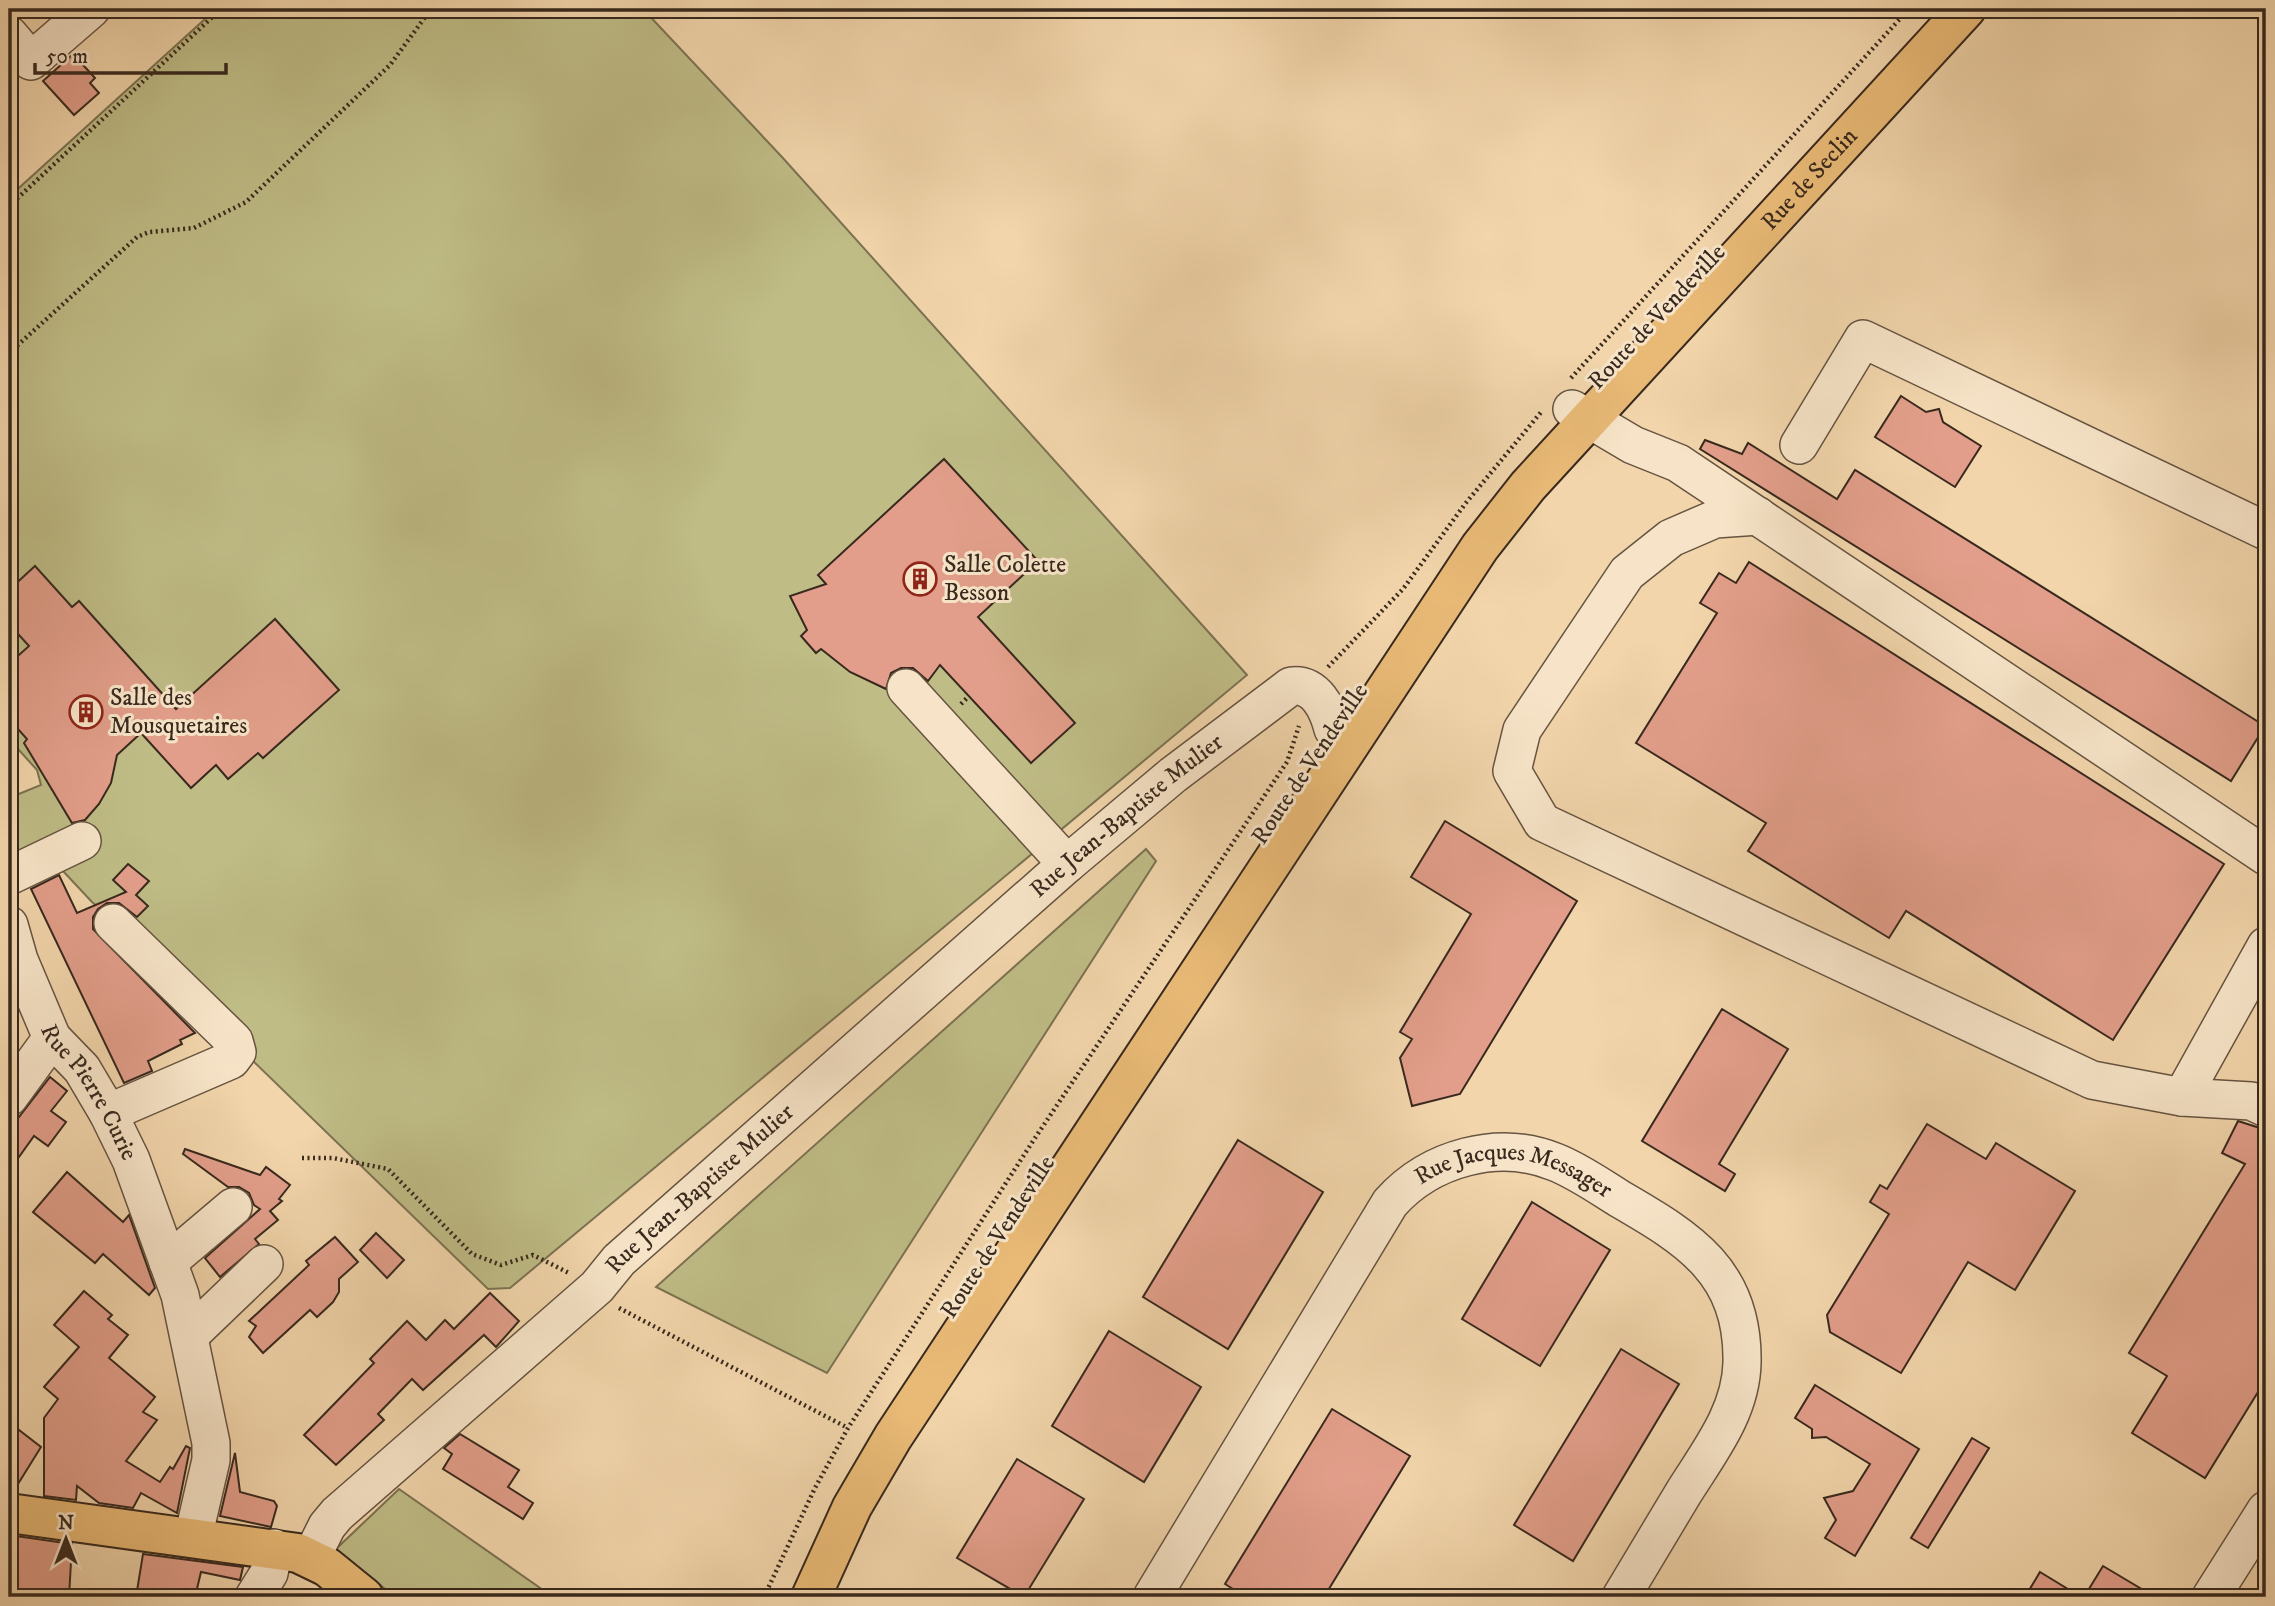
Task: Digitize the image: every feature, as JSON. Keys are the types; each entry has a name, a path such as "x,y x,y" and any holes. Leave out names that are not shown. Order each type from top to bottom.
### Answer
{"main road":[{"name":"Route de Vendeville","path":"811,1597 872,1471 1069,1166 1480,547 1581,414 1939,9"},
{"name":"Rue de Seclin","path":"1653,352 1966,9"},
{"name":"Route de Vendeville","path":"787,1597 825,1514 877,1424 1333,729 1481,512 1581,414 1653,352"},
{"path":"9,1513 274,1548 311,1558 334,1572 364,1597"}],"street":[{"path":"9,13 13,9"},
{"path":"9,35 31,61 91,9"},
{"path":"1799,445 1863,339 2266,531"},
{"path":"1581,414 1633,445 1678,463 2266,856"},
{"path":"1758,516 1715,519 1671,538 1627,573 1522,730 1512,771 1542,822 2092,1080 2182,1097 2251,1101 2266,1108"},
{"name":"Rue Jean-Baptiste Mulier","path":"311,1558 331,1520 550,1329 597,1287 619,1260 1066,864 1173,775 1288,687 1300,685 1314,692 1326,710 1333,729"},
{"path":"905,688 1066,864"},
{"path":"9,876 82,841"},
{"path":"108,1113 232,1060 237,1052 234,1041 113,923"},
{"name":"Rue Pierre Curie","path":"9,925 19,960 52,1038 82,1069 131,1160 191,1334 211,1460 194,1538"},
{"path":"2182,1097 2266,946"},
{"path":"9,1097 52,1038"},
{"name":"Rue Jacques Messager","path":"1152,1597 1390,1203 1403,1189 1438,1167 1465,1157 1499,1153 1534,1156 1561,1165 1689,1241 1726,1287 1737,1322 1742,1363 1734,1407 1621,1597"},
{"path":"168,1262 233,1207"},
{"path":"191,1334 264,1264"},
{"path":"2211,1597 2266,1510"},
{"path":"254,1597 269,1573 274,1548"}],"path":[{"path":"9,206 222,9"},
{"path":"9,353 137,237 149,232 194,228 246,202 390,65 431,9"}],"shaded area":[{"path":"216,9 643,9 782,157 1247,675 510,1288 488,1289 253,1061 256,1051 151,950 92,902 63,871 20,891 9,857 9,798 41,785 37,770 9,739 9,197"},
{"path":"1146,849 1156,861 827,1373 656,1287"},
{"path":"399,1489 553,1597 395,1597 336,1549"}],"building":[{"path":"73,54 95,78 90,83 99,93 74,115 43,81"},
{"path":"1901,396 1926,412 1939,409 1943,422 1981,446 1955,487 1875,437"},
{"path":"1705,440 1742,454 1748,443 1837,499 1855,470 2265,726 2231,781 1700,449"},
{"name":"Salle Colette Besson","path":"944,459 1038,561 978,617 1075,723 1031,763 940,665 928,681 913,668 901,668 891,673 886,689 850,672 821,649 816,653 801,636 807,630 790,596 826,584 818,575"},
{"path":"1749,562 2224,864 2113,1040 1906,911 1889,938 1748,851 1766,823 1636,743 1717,613 1700,603 1719,573 1736,583"},
{"path":"35,566 72,607 79,601 176,709 275,619 339,690 263,758 258,753 228,779 216,765 191,788 141,733 117,755 111,783 99,804 85,820 72,823 24,743 27,739 9,719 9,664 29,646 9,624 9,590"},
{"path":"1445,821 1577,901 1460,1094 1412,1106 1400,1058 1412,1039 1400,1032 1471,914 1411,877"},
{"path":"128,864 149,881 136,895 148,906 137,917 119,903 107,903 98,909 93,917 93,929 195,1033 180,1040 182,1044 148,1061 152,1071 124,1083 31,889 59,875 77,913 126,892 113,880"},
{"path":"1722,1009 1788,1049 1719,1164 1735,1174 1725,1191 1642,1141"},
{"path":"50,1077 67,1091 51,1111 66,1122 48,1146 34,1136 9,1171 9,1130"},
{"path":"2238,1121 2266,1130 2266,1379 2205,1478 2132,1433 2167,1376 2129,1353 2245,1164 2222,1153"},
{"path":"1927,1124 1986,1159 1996,1143 2075,1191 2015,1290 1968,1262 1901,1373 1830,1332 1827,1315 1889,1214 1870,1202 1880,1185 1887,1189"},
{"path":"1238,1140 1323,1192 1228,1349 1143,1297"},
{"path":"185,1149 260,1175 266,1167 290,1185 279,1199 282,1201 270,1211 278,1220 255,1239 259,1244 220,1277 205,1258 260,1209 254,1205 249,1193 239,1187 228,1187 183,1154"},
{"path":"67,1172 123,1222 129,1215 155,1288 149,1295 103,1254 95,1263 33,1212"},
{"path":"1532,1202 1610,1250 1540,1366 1462,1319"},
{"path":"376,1233 404,1260 387,1278 360,1250"},
{"path":"335,1237 358,1262 339,1279 339,1292 333,1302 317,1317 310,1310 263,1353 249,1337 256,1326 249,1321 309,1265 306,1261"},
{"path":"84,1291 112,1315 108,1319 128,1335 109,1358 155,1397 143,1412 157,1420 126,1461 160,1482 170,1467 173,1469 186,1446 190,1448 177,1513 141,1493 133,1508 99,1503 77,1486 76,1500 44,1496 44,1418 58,1399 44,1387 79,1347 54,1325"},
{"path":"490,1293 519,1321 496,1347 484,1335 423,1390 412,1379 378,1414 384,1420 336,1465 304,1435 374,1363 370,1359 407,1321 426,1340 445,1320 454,1329"},
{"path":"1109,1331 1201,1387 1144,1482 1052,1426"},
{"path":"1621,1349 1679,1384 1573,1561 1514,1525"},
{"path":"1815,1385 1919,1449 1855,1556 1825,1538 1836,1520 1824,1498 1853,1491 1870,1464 1826,1437 1812,1438 1812,1429 1795,1418"},
{"path":"1332,1409 1410,1456 1324,1597 1246,1597 1225,1584"},
{"path":"9,1427 17,1433 19,1430 41,1447 13,1492 9,1492"},
{"path":"460,1434 519,1470 508,1487 533,1503 523,1519 443,1469 452,1454 444,1448"},
{"path":"1972,1438 1989,1448 1928,1548 1911,1538"},
{"path":"235,1453 240,1492 274,1501 277,1506 271,1527 220,1516"},
{"path":"1017,1459 1084,1499 1024,1597 957,1558"},
{"path":"9,1535 72,1544 69,1597 9,1597"},
{"path":"143,1554 243,1567 240,1580 201,1572 195,1597 136,1597"},
{"path":"2103,1566 2155,1597 2084,1597"},
{"path":"2040,1572 2081,1597 2025,1597"}],"place":[{"name":"Salle Colette Besson","path":"920,579"},
{"name":"Salle des Mousquetaires","path":"86,712"}]}
